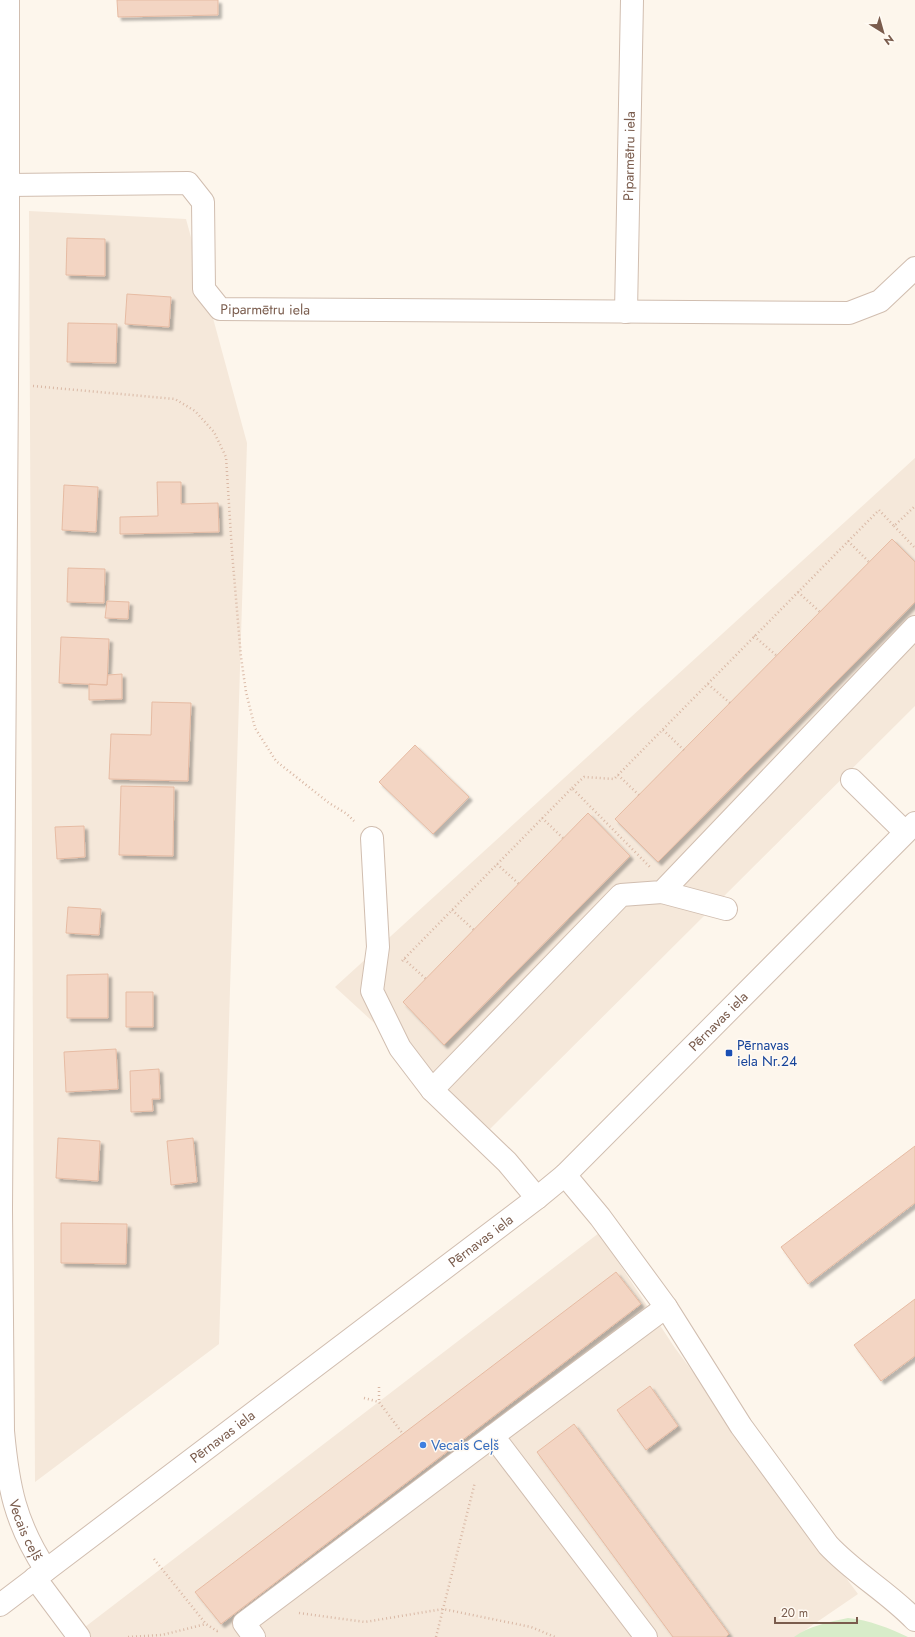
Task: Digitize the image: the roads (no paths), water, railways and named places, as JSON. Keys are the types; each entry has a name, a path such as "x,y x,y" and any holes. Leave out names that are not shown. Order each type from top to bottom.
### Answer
{"street":[{"name":"Vecais ceļš","path":"8,0 9,185 3,384 0,1208 3,1431 6,1460 6,1501 17,1514 41,1574 79,1637"},
{"name":"Piparmētru iela","path":"626,312 632,0"},
{"name":"Piparmētru iela","path":"9,185 188,183 203,202 204,289 220,309 849,313 880,301 915,268"},
{"path":"665,888 915,628"},
{"path":"852,780 910,827"},
{"name":"Pērnavas iela","path":"0,1605 537,1198 565,1175 910,827"},
{"path":"372,838 378,947 372,991 400,1048 432,1090 507,1162 537,1198"},
{"path":"432,1090 621,895 665,888 726,909"},
{"path":"565,1175 600,1217 666,1307 741,1426 828,1545 840,1559 899,1603 915,1620"},
{"path":"249,1630 264,1609 666,1307"},
{"path":"493,1436 646,1637"}],"place":[{"name":"Pērnavas iela Nr.24","path":"729,1053"},
{"name":"Vecais Ceļš","path":"423,1445"}]}
